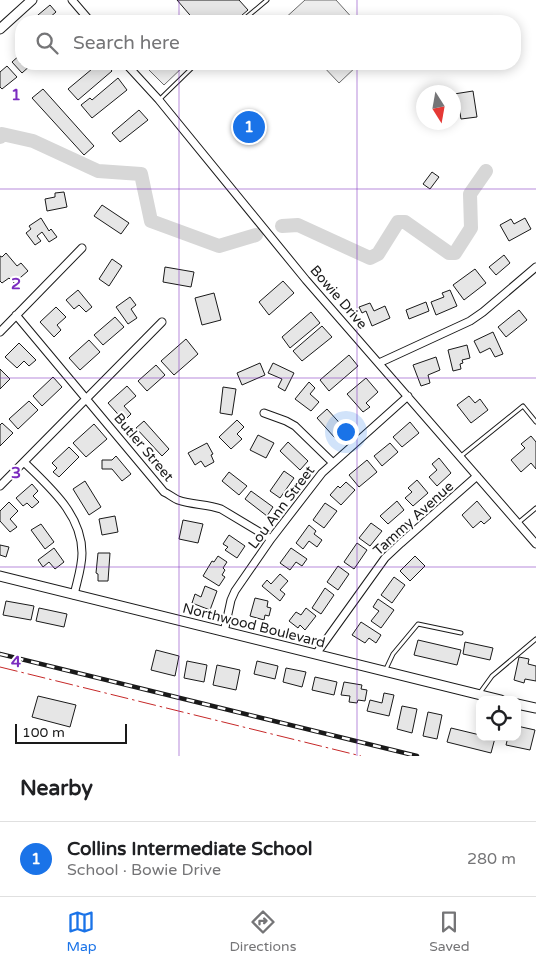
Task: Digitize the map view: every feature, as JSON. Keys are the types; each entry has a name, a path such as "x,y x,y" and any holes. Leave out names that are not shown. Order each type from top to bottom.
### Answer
{"street":[{"path":"15,15 32,0"},
{"path":"72,0 85,15"},
{"path":"0,29 15,15"},
{"name":"Bowie Drive","path":"132,70 159,100 306,280 536,544"},
{"path":"0,332 82,248"},
{"path":"379,363 470,322 536,267"},
{"name":"Butler Street","path":"16,315 164,492 176,500 221,509 271,539"},
{"path":"0,486 162,322"},
{"name":"Lou Ann Street","path":"224,632 231,600 235,592 271,539 322,473 408,396"},
{"path":"264,413 295,426 333,463"},
{"path":"24,462 65,504 76,523 82,553 74,595"},
{"name":"Tammy Avenue","path":"316,654 385,558 478,476"},
{"name":"Northwood Boulevard","path":"0,576 486,696"},
{"path":"521,705 536,708"}],"lane":[{"path":"249,15 267,0"},
{"path":"159,100 190,70"},
{"path":"461,456 523,406 536,422"},
{"path":"518,523 536,508"},
{"path":"385,671 394,654 418,624 461,633"},
{"path":"479,694 492,676 536,639"}],"shaded area":[{"path":"305,0 336,0 350,15 289,15"},
{"path":"149,70 180,70 164,85"},
{"path":"327,70 353,70 339,83"}],"building":[{"path":"177,0 239,0 248,10 242,15 190,15"},
{"path":"50,5 56,12 52,15 38,15"},
{"path":"7,66 17,77 2,89 0,87 0,72"},
{"path":"91,70 112,71 78,100 68,89"},
{"path":"118,78 127,90 92,118 81,105 90,98 92,100"},
{"path":"43,89 94,146 84,155 32,98"},
{"path":"473,91 477,117 461,119 461,93"},
{"path":"139,110 148,120 120,142 112,133"},
{"path":"432,172 439,177 430,189 423,184"},
{"path":"64,192 67,207 47,211 45,199 55,197 55,193"},
{"path":"102,205 129,223 121,234 94,216"},
{"path":"41,218 49,231 51,229 57,237 49,242 42,232 37,236 41,241 35,245 26,233 31,229 29,226"},
{"path":"525,218 531,229 509,241 500,225 511,219 514,224"},
{"path":"6,253 17,266 21,263 28,271 14,283 9,278 2,283 0,281 0,256 2,257"},
{"path":"504,255 510,263 496,275 489,267"},
{"path":"112,259 122,266 109,286 99,279"},
{"path":"165,267 194,272 191,287 163,282"},
{"path":"475,269 486,283 464,300 453,285"},
{"path":"283,281 294,293 269,315 259,302"},
{"path":"78,290 92,307 86,312 79,305 74,309 66,300"},
{"path":"450,290 457,306 436,315 431,302 444,297 442,293"},
{"path":"214,293 221,320 202,325 195,298"},
{"path":"130,297 136,305 131,309 137,318 128,324 116,307"},
{"path":"426,302 429,311 409,319 406,310"},
{"path":"370,303 374,311 385,306 390,318 372,326 366,311 362,313 359,307"},
{"path":"56,307 66,317 57,325 61,330 54,337 40,322"},
{"path":"519,310 527,320 506,337 498,327"},
{"path":"311,312 320,323 290,348 282,337"},
{"path":"115,317 124,327 103,345 94,335"},
{"path":"322,326 332,337 302,361 293,351"},
{"path":"493,332 503,354 495,357 490,348 480,353 474,341"},
{"path":"186,339 198,354 174,375 161,361"},
{"path":"89,340 100,352 80,370 69,358"},
{"path":"19,343 36,360 29,366 24,361 17,368 5,357"},
{"path":"467,345 470,358 462,360 463,363 460,364 461,369 453,371 448,350"},
{"path":"349,355 358,366 329,391 320,380"},
{"path":"436,357 440,370 428,375 430,383 421,386 413,365"},
{"path":"260,363 265,375 242,385 237,373"},
{"path":"273,363 294,373 285,391 278,387 282,379 268,373"},
{"path":"156,365 165,375 147,391 138,381"},
{"path":"0,369 10,379 0,389"},
{"path":"53,377 62,387 42,406 33,396"},
{"path":"366,378 378,392 366,403 370,407 363,412 347,394"},
{"path":"309,382 315,388 310,394 319,402 311,411 295,399"},
{"path":"127,386 136,396 124,406 131,414 124,421 108,403"},
{"path":"223,387 236,389 232,415 220,413"},
{"path":"469,396 475,403 480,399 488,410 471,423 457,405"},
{"path":"29,401 38,410 18,429 9,419"},
{"path":"327,409 345,429 335,438 317,418"},
{"path":"237,420 244,427 237,434 242,439 231,449 219,437"},
{"path":"144,421 169,449 162,456 136,428"},
{"path":"410,422 419,433 402,447 393,437"},
{"path":"2,423 13,433 0,446 0,425"},
{"path":"94,424 107,439 86,457 73,443"},
{"path":"258,435 274,443 266,458 250,450"},
{"path":"531,436 536,442 536,469 531,463 521,472 511,460 525,448 521,444"},
{"path":"288,442 308,461 300,470 280,451"},
{"path":"207,443 213,454 211,455 214,462 205,467 201,461 195,465 188,453"},
{"path":"390,443 398,452 382,466 374,456"},
{"path":"69,447 79,457 59,477 53,472 57,468 52,463"},
{"path":"116,456 131,474 122,481 112,469 102,469 102,460 112,460"},
{"path":"439,458 451,473 437,486 429,477 437,470 432,464"},
{"path":"367,460 377,472 359,487 349,475"},
{"path":"284,471 294,478 280,498 270,491"},
{"path":"229,472 247,486 239,495 222,481"},
{"path":"417,480 428,493 413,506 405,498 412,492 408,488"},
{"path":"85,481 101,507 89,515 73,489"},
{"path":"346,482 355,490 341,505 330,495 338,486 340,488"},
{"path":"32,484 38,491 33,496 39,502 32,508 27,503 23,506 16,498"},
{"path":"251,491 273,507 267,516 245,499"},
{"path":"397,501 404,510 388,524 380,516"},
{"path":"477,501 491,518 484,524 481,521 473,528 462,515"},
{"path":"9,502 18,511 10,519 17,527 10,532 0,521 0,511"},
{"path":"325,503 337,511 324,528 313,520"},
{"path":"115,516 118,532 102,535 99,519"},
{"path":"183,520 203,524 198,543 179,539"},
{"path":"371,523 382,531 370,546 359,538"},
{"path":"41,524 54,542 45,549 31,530"},
{"path":"309,525 316,531 314,534 322,540 317,547 309,541 303,549 296,543"},
{"path":"229,535 245,546 237,558 225,550 228,547 223,544"},
{"path":"357,543 367,550 354,569 344,562"},
{"path":"0,545 9,547 6,557 0,555"},
{"path":"54,548 64,562 55,569 49,562 43,567 38,560"},
{"path":"291,548 307,559 302,566 296,562 290,570 280,563"},
{"path":"98,553 110,553 108,581 98,581 98,574 96,573"},
{"path":"218,556 227,562 223,568 225,570 222,575 225,577 219,586 203,576 212,561 214,562"},
{"path":"415,556 425,566 410,581 400,571"},
{"path":"338,566 349,574 338,590 327,582"},
{"path":"280,574 288,581 280,590 285,594 280,601 262,586 267,580 271,584"},
{"path":"394,577 405,585 392,603 381,595"},
{"path":"205,586 217,591 210,610 192,603 195,594 201,597"},
{"path":"325,588 334,595 321,614 312,608"},
{"path":"255,598 268,601 267,607 271,608 269,616 265,615 264,620 250,616"},
{"path":"378,599 394,610 381,628 371,621 379,611 373,607"},
{"path":"6,601 34,606 31,620 3,615"},
{"path":"39,608 67,614 64,627 36,621"},
{"path":"306,608 316,616 305,630 300,625 298,628 289,621 296,612 301,615"},
{"path":"361,622 381,635 376,643 369,638 365,643 352,635"},
{"path":"418,640 461,650 457,665 414,655"},
{"path":"465,642 493,648 490,660 463,654"},
{"path":"156,650 179,656 175,676 151,670"},
{"path":"519,657 529,659 528,664 536,666 536,681 525,679 524,683 514,680"},
{"path":"187,661 207,665 204,682 184,678"},
{"path":"257,661 278,666 275,679 254,674"},
{"path":"217,665 240,670 236,690 213,685"},
{"path":"286,668 306,672 302,687 283,682"},
{"path":"315,677 337,682 334,695 312,690"},
{"path":"344,682 362,685 361,689 367,690 365,701 349,702 350,696 341,695"},
{"path":"384,693 394,695 389,716 367,711 370,700 382,703"},
{"path":"38,696 76,705 70,727 32,717"},
{"path":"402,706 417,709 412,733 397,729"},
{"path":"428,712 442,715 437,739 423,736"},
{"path":"521,727 535,730 530,750 506,745 507,741 521,741"},
{"path":"451,728 476,734 476,741 494,741 491,753 447,742"}],"waterway":[{"path":"0,137 2,134 33,141 98,171 141,174 151,221 219,246 256,235"},
{"path":"282,226 298,225 370,258 378,254 398,222 405,222 449,253 455,253 471,228 470,194 486,171"}],"railway":[{"path":"0,654 417,756"}],"power":[{"path":"0,667 361,756"}],"place":[{"name":"Collins Intermediate School","path":"249,127"}]}
